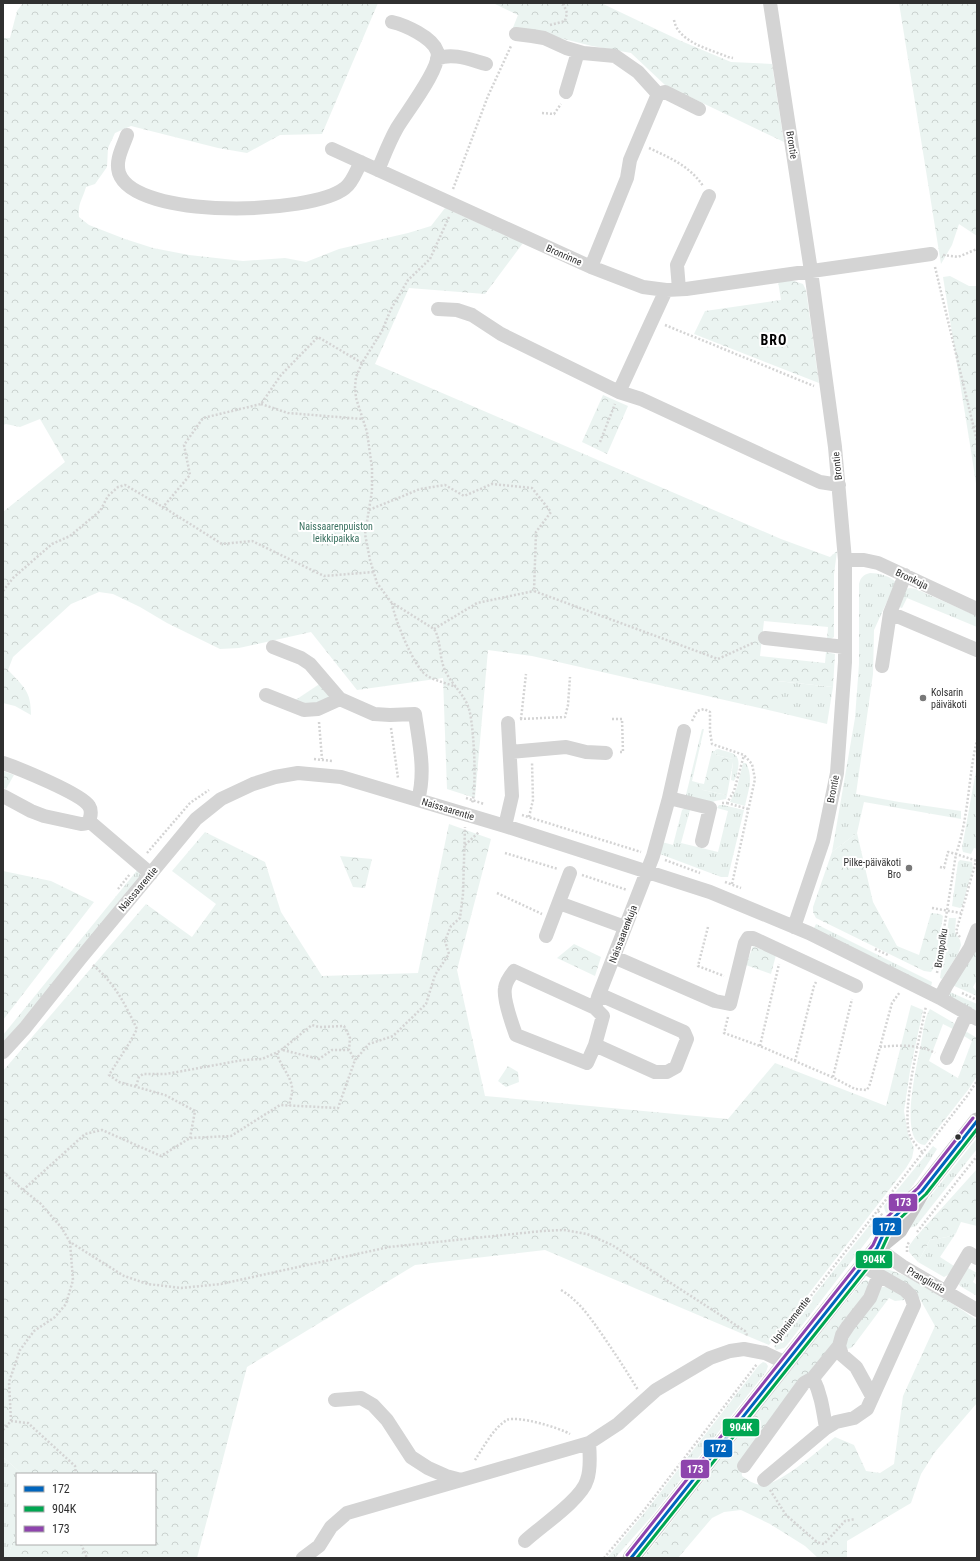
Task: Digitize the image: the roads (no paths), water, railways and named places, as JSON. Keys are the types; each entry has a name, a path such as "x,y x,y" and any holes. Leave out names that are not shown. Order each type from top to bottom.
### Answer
{"main road":[{"path":"631,1558 877,1248 899,1230 922,1191 977,1122"}],"street":[{"name":"Brontie","path":"770,3 811,271 839,485 845,560 845,647 837,773 823,841 794,927"},
{"path":"378,170 397,128 428,80 436,66 438,59 437,51 429,41 414,31 392,22"},
{"path":"516,34 544,38 578,52 615,56 638,72 658,94"},
{"path":"566,92 578,52"},
{"path":"438,59 444,56 452,56 486,64"},
{"path":"658,94 665,92 699,109"},
{"path":"591,267 627,178 630,160 658,94"},
{"path":"127,135 117,163 119,174 124,182 131,189 142,194 197,208 255,209 312,201 344,189 351,182 361,162"},
{"name":"Bronrinne","path":"332,149 591,267 643,288 672,289 932,254"},
{"path":"619,392 653,320 672,289 678,265 709,196"},
{"path":"438,309 457,310 472,315 501,334 619,392 648,403 820,482 839,485"},
{"name":"Bronkuja","path":"845,560 871,561 977,609"},
{"path":"882,666 890,613 904,575"},
{"path":"890,613 977,650"},
{"path":"765,638 845,647"},
{"path":"273,647 301,658 310,664 340,699 374,714 390,716 415,714 423,774 420,793"},
{"path":"266,695 304,710 318,709 340,699"},
{"path":"505,826 512,796 510,752 515,721"},
{"name":"Naissaarenkuja","path":"597,1003 653,856 669,798 683,737"},
{"path":"510,752 566,746 586,752 606,753"},
{"path":"3,763 84,800 89,806 89,821"},
{"name":"Naissaarentie","path":"3,1052 25,1028 196,819 209,807 222,799 253,784 275,777 298,773 341,777 420,793 505,826 710,892 809,932 932,1001 972,1016"},
{"path":"3,796 31,811 44,816 81,824 86,824 89,821"},
{"path":"669,798 710,808 702,841"},
{"path":"89,821 151,874"},
{"path":"546,936 570,873"},
{"path":"559,903 625,927"},
{"path":"932,1001 946,986 970,948 975,937"},
{"path":"614,957 715,1002 730,1004 745,943 748,938 753,938 856,986"},
{"path":"514,971 597,1003 603,1016 587,1063 516,1035 507,1006 505,988 509,977 514,971"},
{"path":"594,1045 655,1072 667,1072 676,1067 687,1039 684,1032 605,997 597,1003"},
{"path":"947,1058 972,1016"},
{"name":"Pranglintie","path":"877,1248 902,1266 977,1310"},
{"path":"946,1292 969,1253 977,1258"},
{"path":"764,1480 826,1428 836,1422 854,1418 867,1409 914,1305 911,1296 905,1290 863,1266"},
{"path":"744,1466 804,1383 813,1378 839,1346 842,1335 870,1298 879,1275"},
{"path":"839,1346 842,1355 856,1367 872,1396"},
{"path":"304,1558 319,1546 331,1527 347,1513 589,1443 618,1424 656,1390 710,1358 730,1351 744,1349 759,1352 786,1362"},
{"path":"813,1378 822,1401 826,1428"},
{"path":"335,1400 361,1398 373,1406 387,1420 412,1457 428,1468 446,1476 461,1480"},
{"path":"525,1541 574,1500 587,1481 590,1455 589,1443"}],"place":[{"name":"Kolsarin päiväkoti","path":"923,698"},
{"name":"Pilke-päiväkoti Bro","path":"909,868"}],"district":[{"name":"BRO","path":"774,340"}],"park label":[{"name":"Naissaarenpuiston leikkipaikka","path":"336,532"}]}
